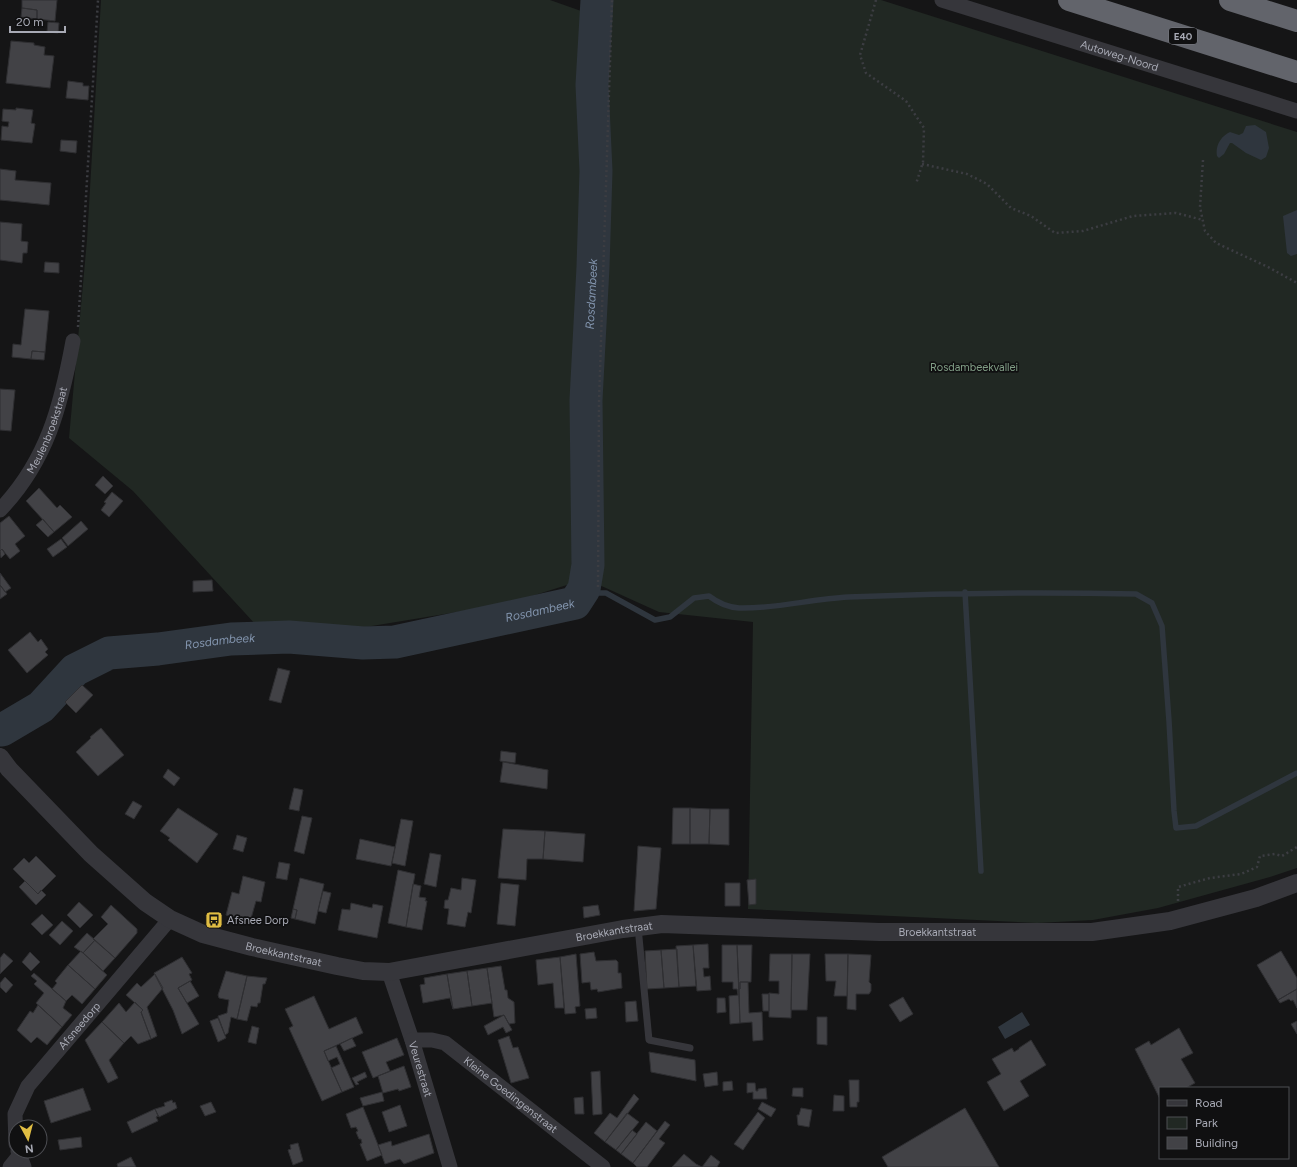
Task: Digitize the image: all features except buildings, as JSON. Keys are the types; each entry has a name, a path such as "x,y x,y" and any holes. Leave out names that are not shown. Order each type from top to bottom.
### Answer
{"highway":[{"name":"E40","path":"1069,0 1297,72"},
{"path":"1230,0 1297,21"}],"street":[{"name":"Autoweg-Noord","path":"942,0 1297,111"},
{"name":"Meulenbroekstraat","path":"0,510 27,479 53,426 64,387 74,341"},
{"name":"Broekkantstraat","path":"0,757 9,769 91,854 145,902 170,919 203,934 252,947 362,971 389,972 638,927 662,924 880,932 1092,932 1177,919 1256,898 1297,883"},
{"name":"Afsneedorp","path":"15,1119 15,1114 28,1086 170,919"},
{"name":"Veurestraat","path":"389,972 412,1040 446,1166"},
{"name":"Kleine Goedingenstraat","path":"412,1040 432,1040 445,1043 603,1167"}],"lane":[{"path":"638,927 649,1040 690,1048"}],"path":[{"path":"74,341 78,331 98,0"},
{"path":"598,587 599,402 612,0"},
{"path":"876,0 860,55 866,73 906,102 924,128 922,164 916,184"},
{"path":"1203,160 1200,207 1206,231 1216,244 1268,267 1297,283"},
{"path":"922,164 967,174 987,184 1011,208 1031,216 1056,233 1083,231 1133,216 1176,213 1203,220"},
{"path":"1177,919 1178,887 1210,878 1241,874 1257,867 1260,856 1275,854 1282,856 1297,847"}],"green space":[{"name":"Rosdambeekvallei","path":"101,0 550,0 584,12 584,0 881,0 1297,132 1297,868 1158,908 1093,920 1037,923 748,909 753,622 659,612 586,579 506,604 329,633 266,636 133,491 69,438 87,240"}],"shaded area":[{"path":"1255,125 1266,132 1269,148 1266,157 1261,160 1246,153 1232,143 1230,143 1224,154 1219,158 1217,156 1219,142 1224,136 1230,132 1239,135 1243,133 1246,126"},
{"path":"1297,210 1297,254 1291,256 1287,253 1283,216"},
{"path":"1022,1012 1030,1025 1005,1039 998,1027"}],"waterway":[{"name":"Rosdambeek","path":"2,730 41,707 75,670 109,653 158,649 231,639 289,637 363,643 395,642 575,603 584,589 588,565 586,400 596,171 592,85 597,0"},
{"path":"965,592 981,871"},
{"path":"582,593 606,593 655,620 670,617 694,598 709,596 730,607 753,608 848,597 992,593 1136,594 1152,603 1162,626 1176,828 1196,826 1297,773"}],"place":[{"name":"Afsnee Dorp","path":"214,920"}]}
